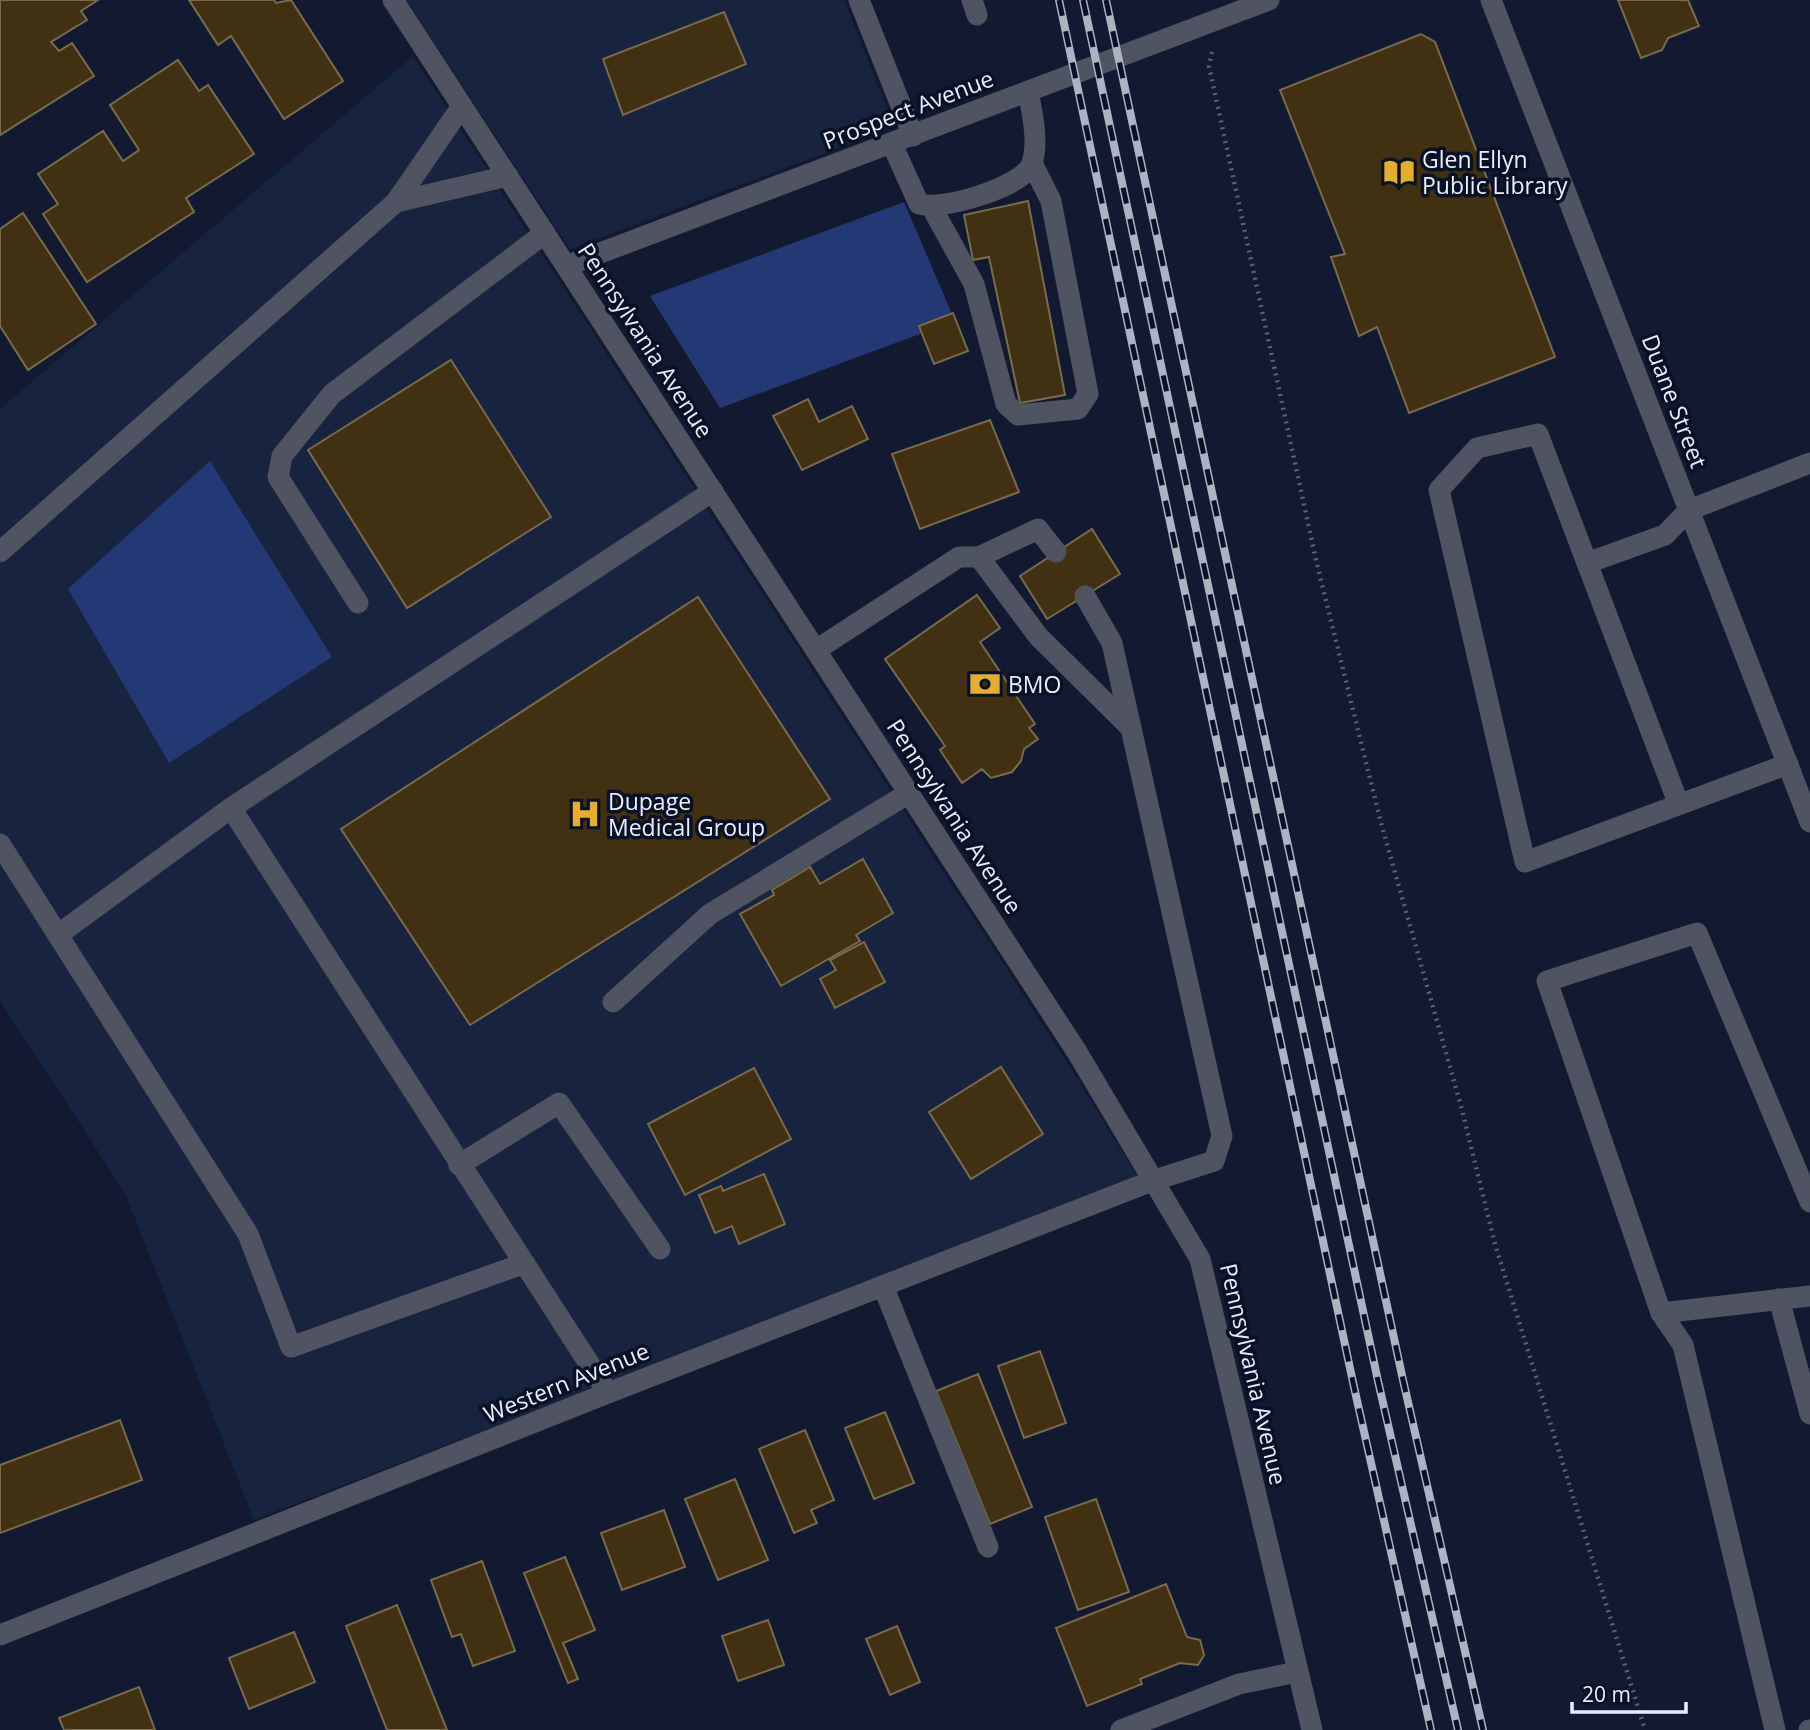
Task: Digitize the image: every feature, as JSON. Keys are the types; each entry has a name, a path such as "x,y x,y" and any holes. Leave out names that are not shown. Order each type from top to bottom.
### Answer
{"street":[{"name":"Pennsylvania Avenue","path":"393,0 1077,1052 1200,1259 1312,1730"},
{"path":"859,0 913,136"},
{"name":"Prospect Avenue","path":"566,266 1269,0"},
{"name":"Duane Street","path":"1492,0 1810,821"},
{"path":"932,208 974,284 1006,404 1018,415 1078,409 1087,394 1051,201 1032,163 1032,117 1028,91"},
{"path":"0,552 396,202 462,106"},
{"path":"892,144 919,204 932,208 962,201 1022,177 1032,163"},
{"path":"396,202 508,176"},
{"path":"358,603 278,477 282,456 332,394 545,233"},
{"path":"1679,805 1538,434 1477,448 1438,490 1525,862 1679,805 1788,764"},
{"path":"1587,563 1665,535 1689,510 1810,463"},
{"path":"59,934 231,808 713,491"},
{"path":"816,650 959,557 979,557 1038,529 1056,552"},
{"path":"979,557 1038,636 1131,728"},
{"path":"1085,596 1112,643 1131,728"},
{"name":"Western Avenue","path":"0,1635 608,1393 1152,1181 1214,1161 1222,1136 1131,728"},
{"path":"613,1002 710,914 909,793"},
{"path":"231,808 522,1264 608,1393"},
{"path":"0,844 248,1234 291,1347 522,1264"},
{"path":"1775,1730 1683,1345 1661,1313 1547,981 1697,933 1810,1202"},
{"path":"459,1166 559,1103 660,1249"},
{"path":"883,1286 988,1546"},
{"path":"1661,1313 1810,1296"},
{"path":"1779,1299 1810,1414"},
{"path":"1121,1730 1239,1684 1297,1672"}],"path":[{"path":"1209,66 1316,560 1381,823 1461,1105 1495,1244 1644,1730"}],"shaded area":[{"path":"406,0 844,0 894,127 570,249"},
{"path":"413,56 1063,1056 1137,1176 254,1520 125,1193 0,1001 0,409"},
{"path":"904,202 955,321 720,408 650,296"},
{"path":"210,461 332,657 169,763 68,589"}],"building":[{"path":"0,0 98,0 81,11 87,20 51,42 59,51 72,43 94,76 0,135"},
{"path":"189,0 274,0 276,3 291,0 343,81 284,119 231,36 218,45"},
{"path":"1618,0 1688,0 1699,26 1668,38 1662,50 1641,58"},
{"path":"724,12 746,64 623,115 603,59"},
{"name":"Glen Ellyn Public Library","path":"1421,34 1435,42 1555,357 1409,413 1377,327 1359,336 1331,257 1345,254 1280,90"},
{"path":"178,60 199,91 208,85 254,154 186,198 194,212 87,282 43,214 58,204 38,174 103,131 123,161 139,150 110,105"},
{"path":"1028,201 1065,395 1020,403 989,257 973,260 964,215"},
{"path":"23,213 96,324 28,370 0,326 0,229"},
{"path":"953,313 968,351 934,364 919,326"},
{"path":"451,360 551,517 407,608 308,450"},
{"path":"808,399 819,422 852,406 868,439 802,470 773,416"},
{"path":"990,420 1019,492 920,529 892,454"},
{"path":"1092,529 1120,574 1047,619 1020,576"},
{"path":"977,595 1000,628 980,642 1035,724 1029,728 1038,739 1024,749 1021,761 1012,772 991,778 982,769 962,783 940,750 945,746 885,659"},
{"name":"Dupage Medical Group","path":"698,597 830,799 470,1025 341,829"},
{"path":"863,859 893,913 856,935 860,941 781,986 740,914 774,895 772,890 810,867 820,884"},
{"path":"864,942 885,982 835,1008 820,979 836,970 830,960"},
{"path":"1001,1067 1043,1134 971,1179 929,1112"},
{"path":"754,1068 791,1139 685,1195 648,1124"},
{"path":"764,1174 785,1224 739,1244 732,1226 715,1233 699,1195 721,1186 723,1191"},
{"path":"1040,1351 1066,1423 1024,1438 998,1366"},
{"path":"978,1374 1032,1507 990,1524 936,1391"},
{"path":"885,1412 914,1483 874,1499 845,1428"},
{"path":"120,1420 142,1480 0,1533 0,1465"},
{"path":"805,1430 834,1500 811,1510 817,1523 794,1533 759,1449"},
{"path":"735,1479 768,1560 718,1580 685,1499"},
{"path":"1096,1499 1129,1592 1078,1610 1045,1517"},
{"path":"664,1510 685,1567 622,1590 601,1533"},
{"path":"565,1557 595,1630 563,1643 578,1679 568,1683 524,1573"},
{"path":"482,1561 515,1651 473,1666 461,1634 452,1637 431,1580"},
{"path":"1166,1584 1187,1637 1200,1640 1204,1655 1198,1665 1180,1663 1140,1679 1142,1684 1087,1706 1056,1628"},
{"path":"397,1605 447,1730 387,1730 346,1626"},
{"path":"768,1620 784,1665 738,1681 722,1636"},
{"path":"897,1626 920,1682 890,1695 866,1639"},
{"path":"294,1632 315,1682 249,1709 229,1658"},
{"path":"139,1687 155,1730 64,1730 59,1718"}],"railway":[{"path":"1059,0 1354,1387 1431,1730"},
{"path":"1083,0 1378,1381 1458,1730"},
{"path":"1106,0 1403,1380 1483,1730"}],"place":[{"name":"Glen Ellyn Public Library","path":"1399,172"},
{"name":"BMO","path":"985,684"},
{"name":"Dupage Medical Group","path":"585,814"}]}
